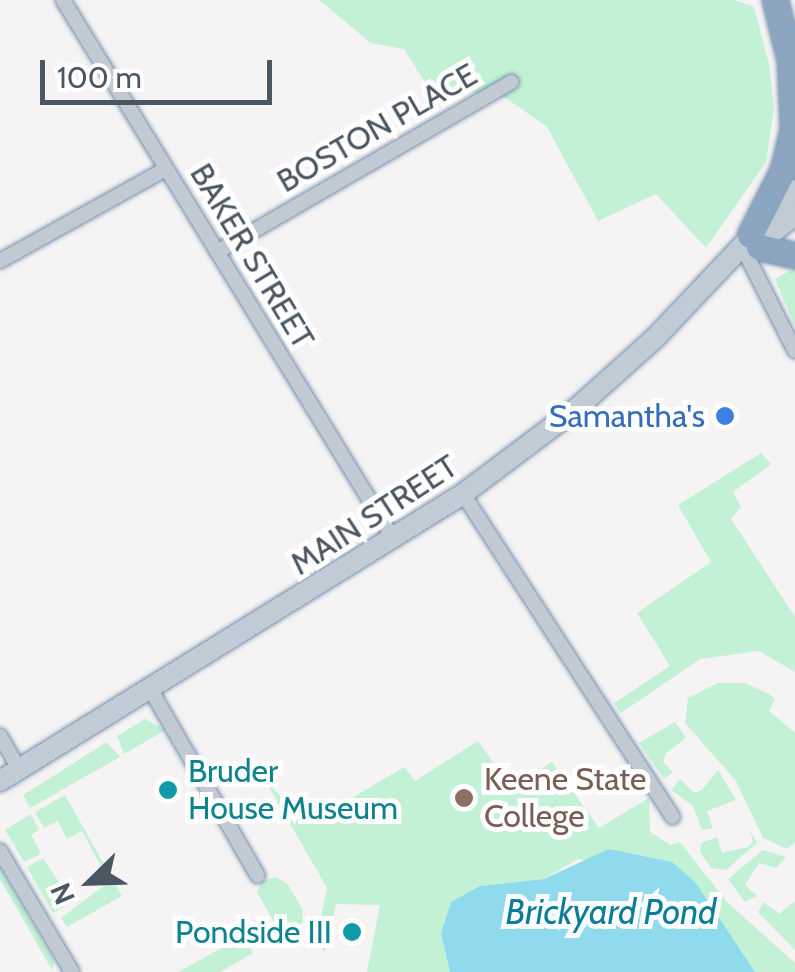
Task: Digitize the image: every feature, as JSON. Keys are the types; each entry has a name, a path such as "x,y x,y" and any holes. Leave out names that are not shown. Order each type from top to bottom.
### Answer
{"highway":[{"path":"775,0 792,71 793,129 783,170 751,244 795,255"}],"main road":[{"name":"MAIN STREET","path":"0,782 152,692 463,494 577,408 751,244 795,190"},
{"name":"MAIN STREET","path":"751,244 795,215"}],"street":[{"name":"BAKER STREET","path":"63,0 394,540"},
{"name":"BOSTON PLACE","path":"218,252 512,82"},
{"path":"0,261 166,168"},
{"path":"751,244 795,351"},
{"path":"463,494 673,817"},
{"path":"152,692 258,876"},
{"path":"0,736 20,770"},
{"path":"0,852 72,972"}],"green space":[{"path":"319,0 735,0 754,7 769,64 774,108 766,162 706,248 656,194 598,221 547,127 506,98 463,91 439,105 404,49 371,43"},
{"path":"795,268 795,326 775,279"},
{"path":"761,453 771,464 733,492 741,507 731,519 795,617 795,672 759,651 700,659 621,713 614,703 670,666 637,613 711,562 678,505"},
{"path":"718,683 745,683 769,694 775,699 769,711 795,733 795,842 787,849 763,838 736,781 685,723 688,698"},
{"path":"145,719 166,730 124,754 117,736"},
{"path":"675,722 686,738 666,753 663,762 673,772 664,779 639,743"},
{"path":"478,741 511,788 552,762 599,828 649,798 650,832 671,845 680,842 727,902 795,963 795,972 755,972 696,883 578,859 544,879 480,886 441,934 450,972 367,972 380,905 336,904 325,952 316,941 327,888 265,780 308,824 404,767 415,781"},
{"path":"107,742 120,757 30,808 23,795"},
{"path":"718,770 736,800 707,811 713,828 702,830 693,806 671,790 680,779 694,793 702,790"},
{"path":"65,795 122,896 67,927 61,918 109,882 82,831 67,839 58,821 44,828 35,812"},
{"path":"31,814 39,830 31,835 41,854 24,862 5,830"},
{"path":"749,829 757,843 726,870 711,868 700,852 701,843 717,837 722,853 748,847 753,841"},
{"path":"763,850 786,857 776,868 759,863 745,885 757,896 745,902 728,879"},
{"path":"43,858 72,902 53,913 27,867"},
{"path":"0,868 54,960 52,970 0,879"},
{"path":"275,877 288,884 302,909 303,922 290,934 280,933 257,892 262,881"},
{"path":"795,901 795,950 758,912 764,902 779,914"},
{"path":"244,936 253,953 220,972 178,972"}],"water":[{"name":"Brickyard Pond","path":"609,849 672,862 696,883 755,972 450,972 441,934 451,902 480,886 544,879"}],"place":[{"name":"Samantha's","path":"725,416"},
{"name":"Bruder House Museum","path":"168,790"},
{"name":"Keene State College","path":"464,798"},
{"name":"Pondside III","path":"352,932"}]}
